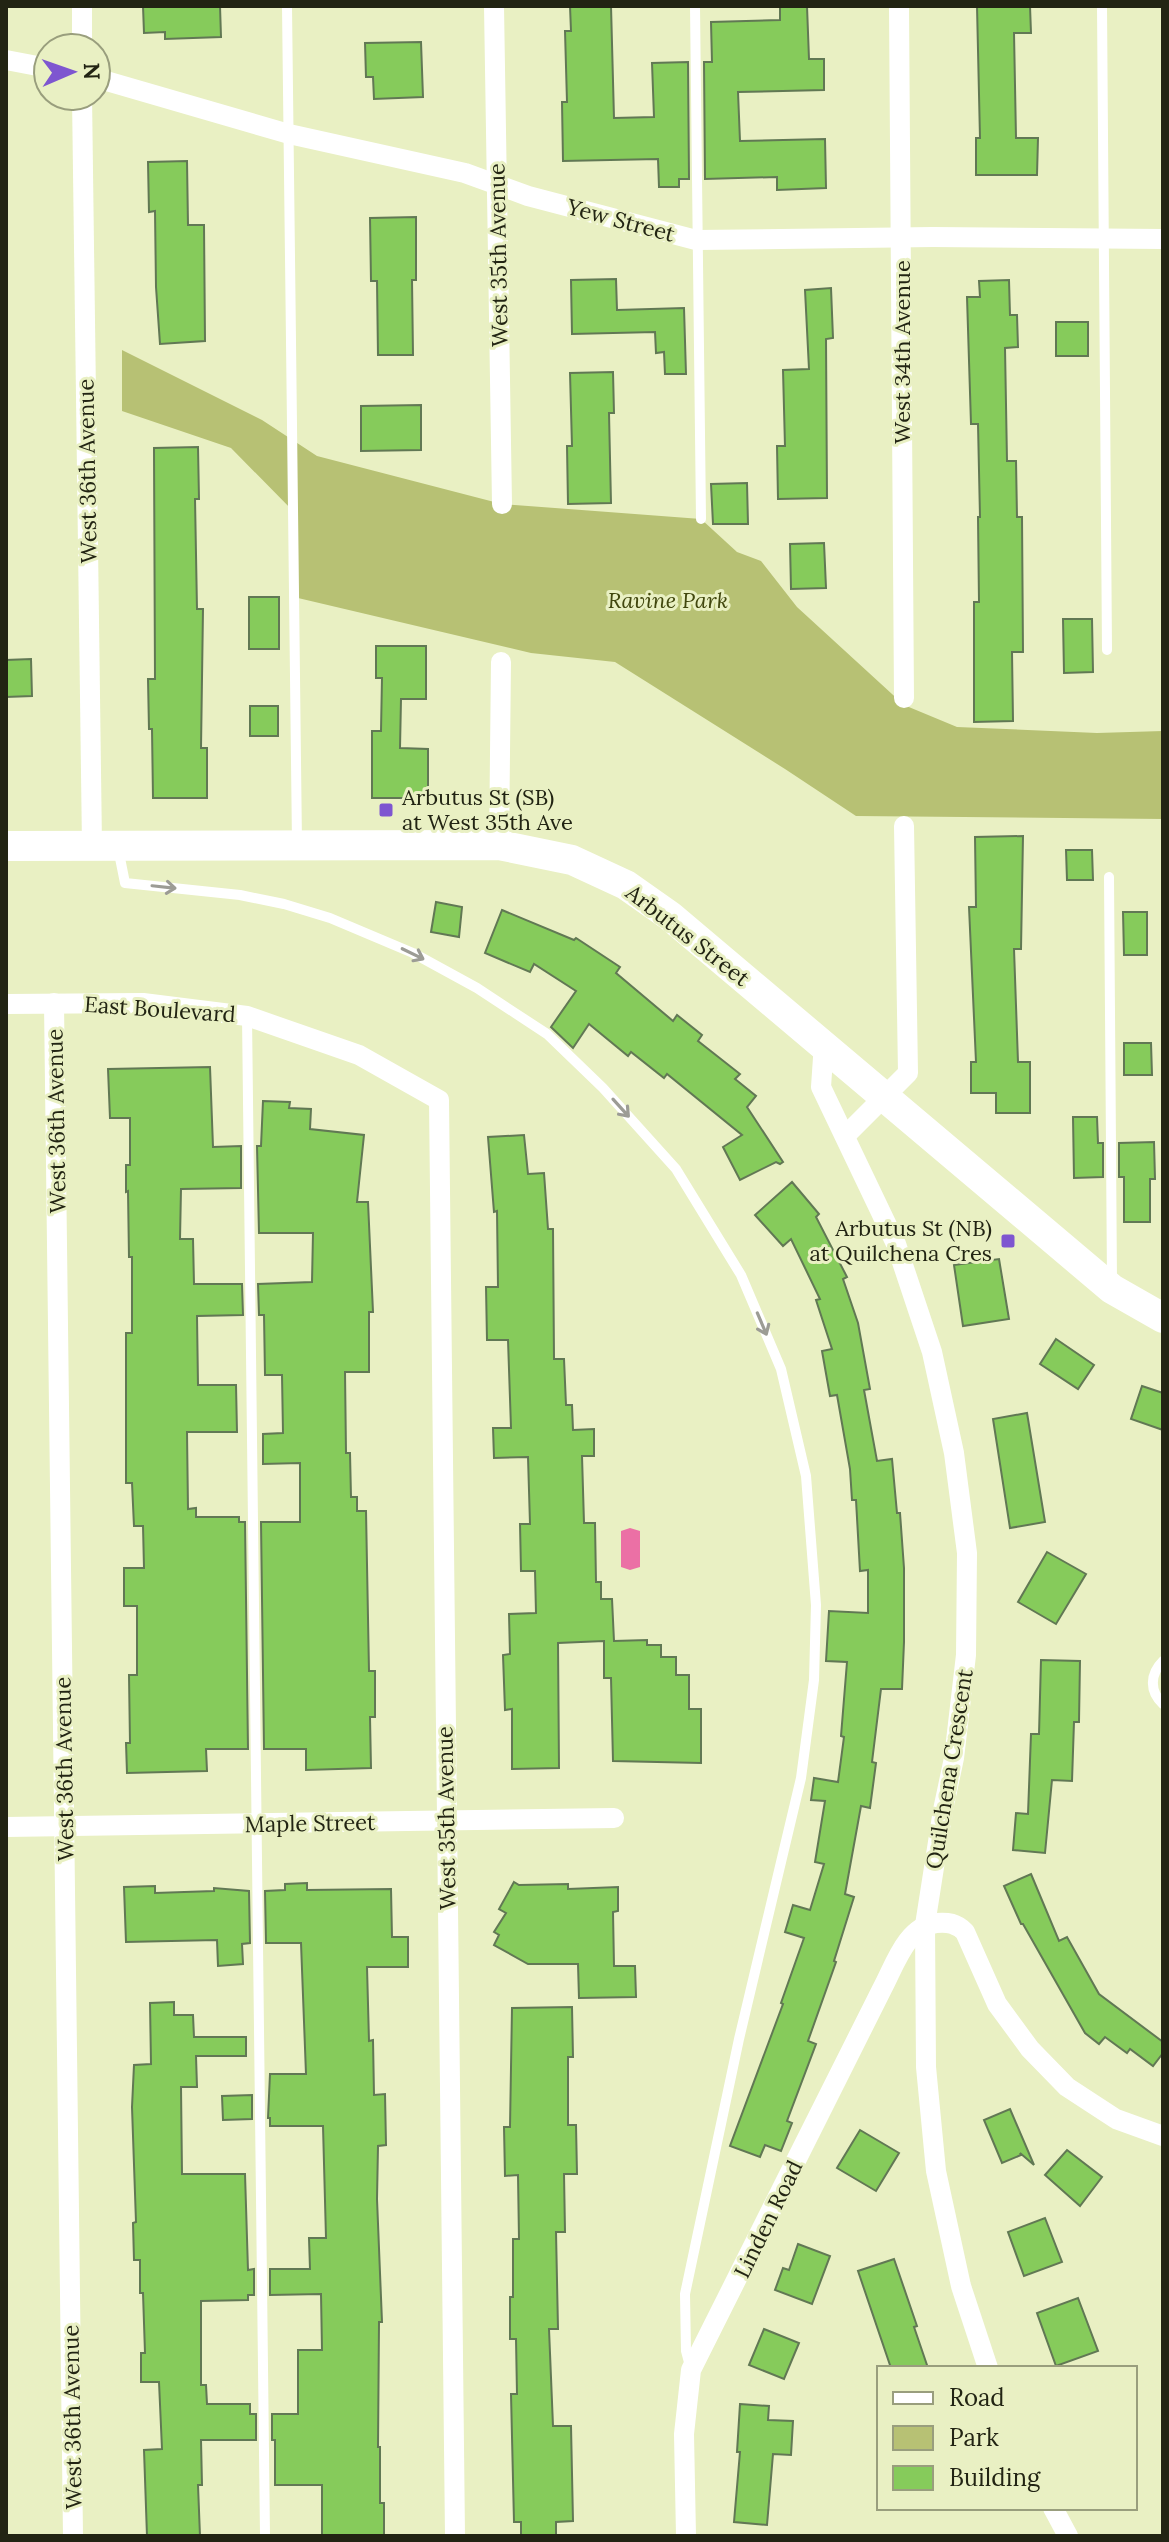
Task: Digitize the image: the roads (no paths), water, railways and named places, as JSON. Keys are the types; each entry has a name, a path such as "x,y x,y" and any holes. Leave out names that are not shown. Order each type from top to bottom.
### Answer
{"main road":[{"name":"Arbutus Street","path":"6,846 499,845 572,860 626,885 670,916 886,1095 1112,1289 1163,1318"}],"street":[{"path":"82,6 82,32"},
{"name":"West 35th Avenue","path":"494,6 502,504"},
{"name":"West 34th Avenue","path":"899,6 904,698"},
{"path":"6,60 32,65"},
{"name":"Yew Street","path":"112,83 289,134 465,173 528,196 696,240 1163,239"},
{"name":"West 36th Avenue","path":"82,112 105,846"},
{"path":"499,845 501,662"},
{"path":"845,1136 908,1073 904,826"},
{"name":"West 36th Avenue","path":"54,1003 73,2536"},
{"name":"East Boulevard","path":"6,1004 143,1003 247,1016 359,1055 439,1100"},
{"name":"Quilchena Crescent","path":"824,1043 821,1087 896,1244 932,1352 954,1453 967,1553 966,1655 954,1758 925,1925 926,2067 936,2171 961,2286 987,2366"},
{"name":"West 35th Avenue","path":"439,1100 455,2536"},
{"name":"Maple Street","path":"6,1827 614,1818"},
{"path":"925,1925 951,1923 965,1932 997,2004 1030,2049 1067,2087 1116,2119 1163,2136"},
{"name":"Linden Road","path":"686,2536 684,2434 691,2370 882,1989 909,1938 925,1925"},
{"path":"1054,2510 1068,2536"}],"lane":[{"path":"287,6 297,844"},
{"path":"695,6 701,519"},
{"path":"1102,6 1107,650"},
{"path":"105,846 125,883 240,895 330,918 425,960 477,988 547,1034 603,1088 676,1169 741,1275 781,1369 806,1476 816,1605 814,1680 801,1778 749,1994 685,2294 686,2351 691,2370"},
{"path":"1109,877 1112,1289"},
{"path":"247,1016 265,2536"},
{"path":"1163,1661 1152,1680 1153,1690 1163,1704"}],"place":[{"name":"Arbutus St (SB) at West 35th Ave","path":"386,810"},
{"name":"Arbutus St (NB) at Quilchena Cres","path":"1008,1241"}],"park label":[{"name":"Ravine Park","path":"668,600"}]}
